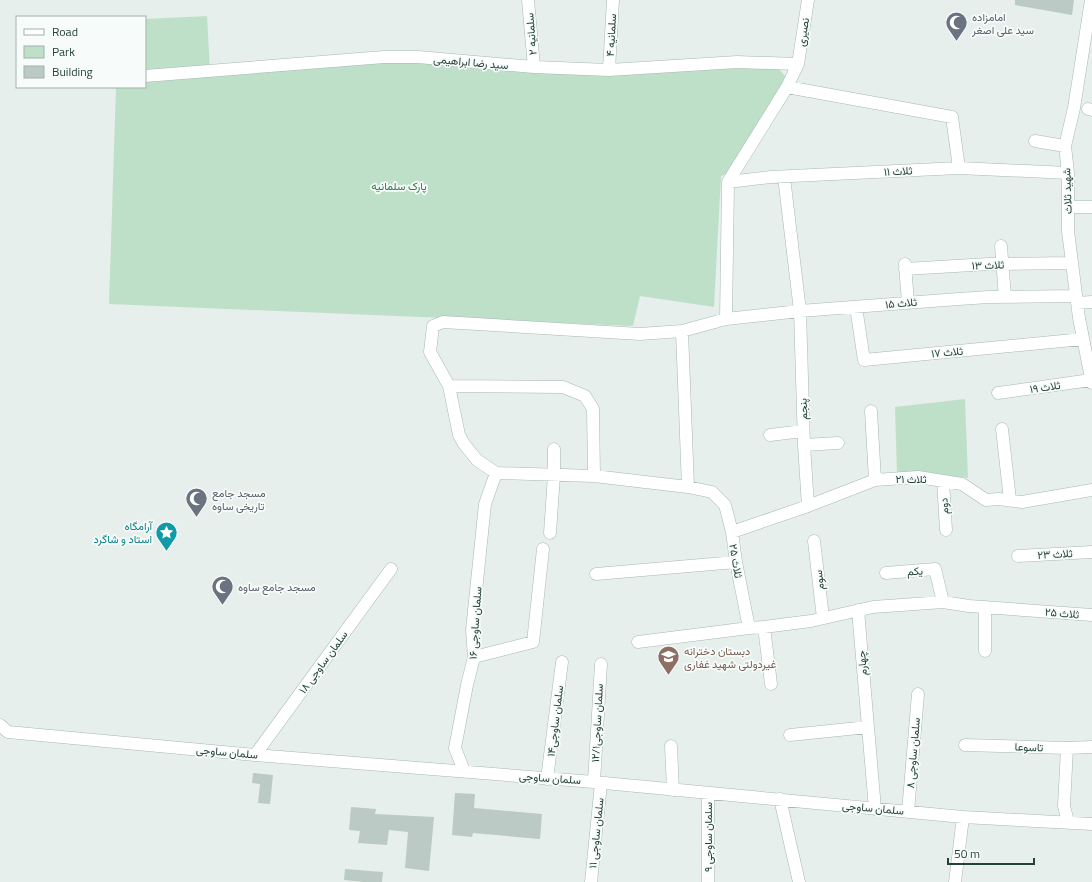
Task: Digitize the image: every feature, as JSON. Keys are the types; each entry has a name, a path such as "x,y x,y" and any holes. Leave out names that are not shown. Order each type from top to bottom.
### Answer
{"street":[{"name":"سلمانیه ۲","path":"528,0 534,67"},
{"name":"سلمانیه ۴","path":"609,70 613,0"},
{"name":"نصیری","path":"728,182 788,87 798,64 808,0"},
{"name":"شهید ثلاث","path":"1091,4 1074,108 1065,146 1068,173 1068,231 1076,299 1092,382"},
{"name":"سید رضا ابراهیمی","path":"146,76 384,57 418,57 534,67 609,70 737,62 798,64"},
{"path":"788,87 952,117 959,168"},
{"path":"1035,141 1065,146"},
{"name":"ثلاث ۱۱","path":"728,182 784,177 959,168 1068,173"},
{"name":"پنجم","path":"784,177 800,312 803,431 808,506"},
{"path":"726,318 728,182"},
{"path":"1069,207 1092,207"},
{"path":"1001,246 1005,297"},
{"name":"ثلاث ۱۳","path":"908,303 905,266 1072,263"},
{"name":"ثلاث ۱۵","path":"449,386 430,352 433,326 444,322 640,334 682,331 726,318 908,303 1005,297 1076,299 1092,302"},
{"name":"ثلاث ۱۷","path":"856,307 864,360 1083,339"},
{"path":"682,331 688,487"},
{"name":"ثلاث ۱۹","path":"998,393 1092,382"},
{"path":"496,473 477,460 464,444 459,435 449,386 563,387 585,396 593,409 594,476"},
{"path":"871,410 875,480"},
{"path":"1002,429 1010,500"},
{"path":"770,435 803,431"},
{"path":"804,445 838,443"},
{"path":"550,533 554,475 554,449"},
{"name":"ثلاث ۲۵","path":"496,473 594,476 688,487 712,492 725,505 732,532 748,628 764,628 880,606 943,602 969,606 1092,615"},
{"name":"سلمان ساوجی ۱۶","path":"464,771 455,748 474,657 472,630 485,504 496,473"},
{"name":"ثلاث ۲۱","path":"732,532 808,506 875,480 918,477 962,484 986,500 999,499 1022,502 1092,490"},
{"name":"دوم","path":"942,481 946,530"},
{"name":"سوم","path":"814,541 823,618"},
{"path":"474,657 533,642 543,549"},
{"name":"ثلاث ۲۳","path":"1018,556 1092,552"},
{"path":"596,574 736,562"},
{"name":"سلمان ساوجی ۱۸","path":"255,755 391,569"},
{"name":"یکم","path":"886,573 935,569 943,602"},
{"path":"984,651 985,606"},
{"name":"چهارم","path":"858,610 875,809"},
{"path":"638,642 748,628"},
{"path":"764,628 771,684"},
{"name":"سلمان ساوجی۱۴","path":"547,779 562,662"},
{"name":"سلمان ساوجی۱۲/۱","path":"597,782 601,664"},
{"name":"سلمان ساوجی ۸","path":"908,812 918,694"},
{"path":"790,735 867,721"},
{"name":"سلمان ساوجی","path":"3,732 255,755 597,782 963,817 1092,824"},
{"name":"تاسوعا","path":"965,745 1066,748 1092,747"},
{"path":"671,746 672,790"},
{"path":"1066,748 1064,806 1068,822"},
{"name":"سلمان ساوجی ۱۱","path":"591,882 597,782"},
{"name":"سلمان ساوجی ۹","path":"708,793 708,882"},
{"path":"780,799 799,882"},
{"path":"956,882 963,817"}],"green space":[{"name":"پارک سلمانیه","path":"207,16 210,71 399,57 548,68 774,63 790,82 736,170 721,176 714,307 640,296 633,326 109,304 116,88 146,88 146,19"},
{"path":"965,399 968,478 928,473 897,474 895,407"}],"building":[{"path":"1015,0 1074,0 1072,15 1015,5"},
{"path":"253,773 273,775 270,804 258,803 260,784 252,783"},
{"path":"455,793 475,794 474,808 542,814 540,839 473,833 472,837 452,835"},
{"path":"351,807 376,809 375,814 434,817 429,871 405,868 408,832 389,830 387,845 358,843 360,831 349,830"},
{"path":"345,869 383,872 382,882 344,880"}],"place":[{"name":"امامزاده سید علی اصغر","path":"956,42"},
{"name":"مسجد جامع تاریخی ساوه","path":"197,518"},
{"name":"آرامگاه استاد و شاگرد","path":"167,552"},
{"name":"مسجد جامع ساوه","path":"223,606"},
{"name":"دبستان دخترانه غیردولتی شهید غفاری","path":"668,676"}]}
